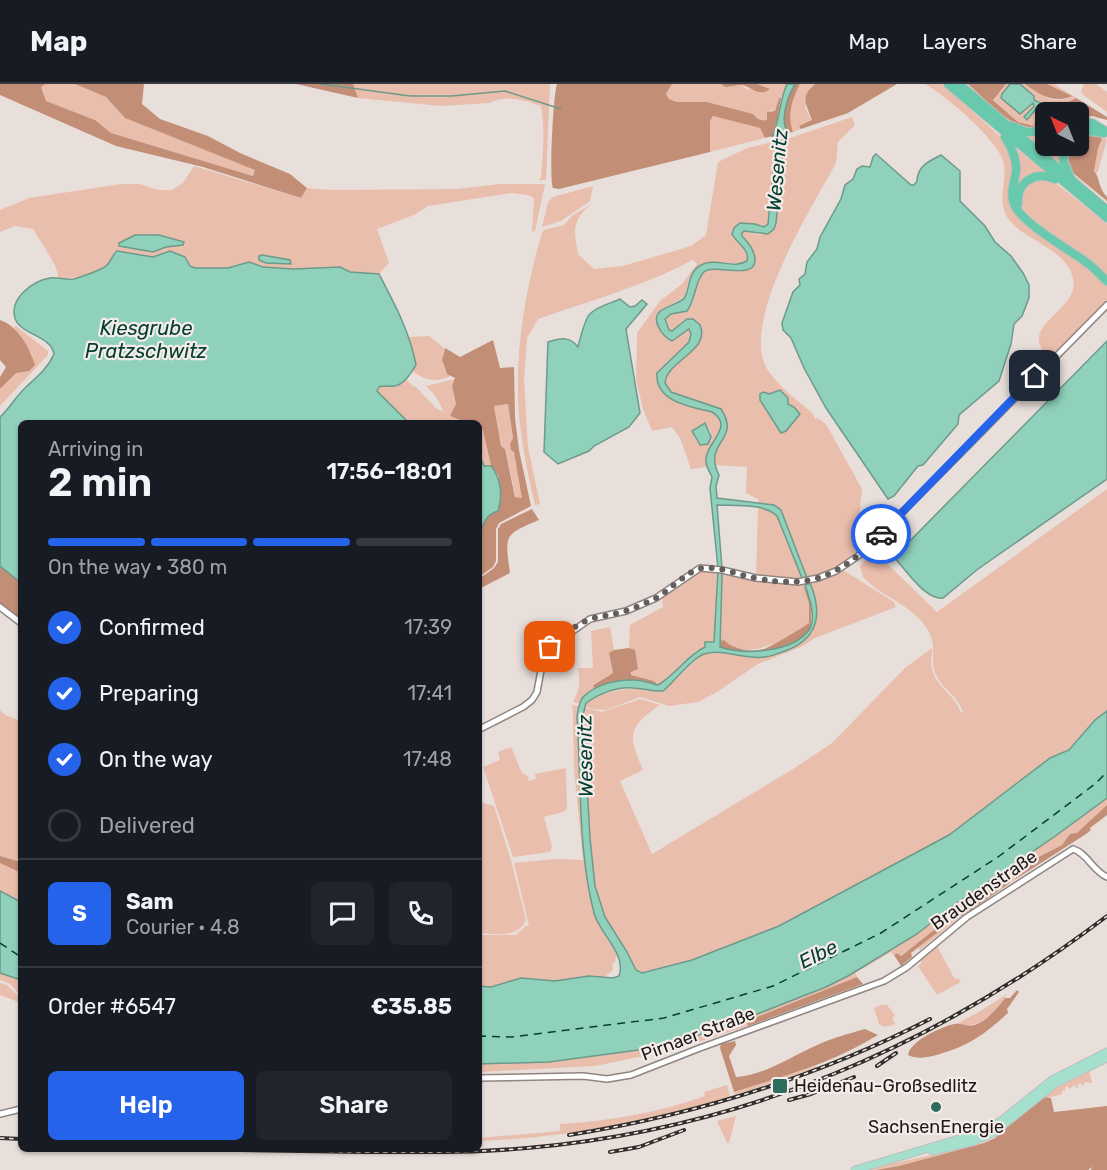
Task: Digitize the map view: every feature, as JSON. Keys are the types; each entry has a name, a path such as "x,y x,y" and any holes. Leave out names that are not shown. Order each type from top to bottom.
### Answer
{"highway":[{"path":"948,84 1071,184 1107,218"},
{"path":"959,84 998,123 1013,152 1016,169 1013,201 1016,208 1024,217 1090,265 1107,281"},
{"path":"998,123 1024,131 1035,131"},
{"path":"1089,123 1107,133"},
{"path":"1089,131 1107,133"},
{"path":"1064,156 1063,160 1071,184"},
{"path":"1024,217 1019,207 1018,195 1022,185 1036,176 1043,175 1071,184 1107,210"}],"main road":[{"path":"855,1170 975,1141 997,1130 1052,1080 1107,1052"},
{"path":"1015,1113 1056,1083 1107,1058"}],"street":[{"path":"482,728 532,700 537,692 545,654 554,643 590,619 626,611 656,598 696,569 705,568 756,578 798,582 837,571 858,556 1107,305"},
{"path":"0,607 18,621"},
{"name":"Braudenstraße","path":"916,960 967,917 1073,849 1079,851 1094,869 1107,877"},
{"name":"Pirnaer Straße","path":"482,1078 575,1076 607,1079 631,1075 868,988 896,974 916,960"},
{"path":"0,1114 18,1110"}],"shaded area":[{"path":"0,84 46,84 41,87 46,101 95,120 111,133 253,176 255,170 125,118 106,97 75,84 144,84 142,104 160,119 208,136 240,153 290,174 307,188 301,198 203,167 116,146 0,95"},
{"path":"46,84 75,84 106,97 125,118 256,170 253,176 111,133 95,120 46,101 41,87"},
{"path":"296,84 353,84 358,98"},
{"path":"353,84 550,84 546,180 539,180 543,142 541,106 509,98 489,103 441,106 358,98"},
{"path":"557,84 672,84 666,94 669,99 677,102 707,102 753,114 762,120 767,120 767,112 775,111 779,98 781,98 772,136 765,138 760,128 713,116 710,121 710,152 559,189 553,188 551,170"},
{"path":"672,84 721,84 725,87 741,85 747,89 770,89 757,84 787,84 775,111 770,110 765,120 753,114 707,102 677,102 669,99 666,94"},
{"path":"721,84 757,84 770,89 758,92 741,85 725,87"},
{"path":"795,84 800,84 791,107 790,119 793,132 788,133 785,128 784,115 787,101"},
{"path":"800,84 815,84 810,88 805,108 812,121 799,126 801,129 793,132 790,119 791,107"},
{"path":"815,84 897,84 848,113 801,129 799,126 812,120 806,97"},
{"path":"925,84 942,84 1003,139 1014,162 1011,202 1107,285 1107,300 1057,352 1049,355 1043,351 1039,341 1040,332 1069,299 1073,289 1073,278 1069,268 1055,253 1026,235 1010,221 1003,207 1005,172 1000,154 993,143 971,120 946,98"},
{"path":"968,84 1006,84 993,100 1018,122 1034,126 1035,123 1035,128 1013,122"},
{"path":"1006,84 1010,84 1002,94 1022,113 1030,103 1034,104 1025,115 1029,118 1035,110 1035,125 1018,122 993,99"},
{"path":"1020,84 1054,100 1071,97 1047,84 1054,84 1083,102 1075,98 1068,102 1041,102 1034,99 1034,96"},
{"path":"1025,84 1047,84 1072,96 1053,99"},
{"path":"1084,84 1096,84 1107,92 1107,112 1082,94"},
{"path":"1076,98 1083,102 1066,102 1069,101"},
{"path":"1089,106 1107,117 1107,120 1089,117"},
{"path":"713,116 760,128 765,138 710,152 710,121"},
{"path":"852,117 855,125 838,142 836,163 782,266 762,326 761,352 769,372 784,389 813,414 815,419 818,418 826,424 862,489 855,556 832,570 807,578 781,510 774,505 759,503 758,499 746,493 747,467 714,465 713,454 727,434 725,415 671,392 665,383 672,367 693,350 701,335 700,325 693,319 687,319 672,331 669,330 665,319 690,307 695,297 698,281 704,273 715,268 742,271 755,264 742,233 744,231 761,235 774,229 784,140","holes":["763,392 788,405 782,433 760,400 760,394"]},
{"path":"1018,131 1035,132 1035,145"},
{"path":"1089,134 1104,137 1107,140 1097,174 1094,171 1101,143"},
{"path":"1089,135 1098,136 1102,139 1094,171 1107,201 1073,173 1068,163 1068,156 1089,156"},
{"path":"776,141 768,224 764,227 740,223 734,238 748,255 747,261 742,264 719,262 690,277 685,296 662,310 661,333 689,329 691,334 689,342 667,362 661,390 712,412 718,416 720,421 719,431 707,453 706,467 691,469 680,438 672,427 652,431 643,409 636,380 637,333 660,301 682,284 697,264 693,260 636,285 538,319 527,338 524,379 528,447 540,504 535,505 520,426 518,370 526,300 542,233 544,230 564,225 573,215 590,205 577,222 575,233 578,254 594,269 623,266 691,246 706,235 718,162 747,148","holes":["705,423 711,432 700,445 693,436"]},
{"path":"1012,145 1047,173 1039,173 1017,192"},
{"path":"1049,156 1065,156 1064,168"},
{"path":"194,166 301,198 307,188 332,190 457,189 500,184 545,184 535,231 532,232 534,198 511,193 428,206 416,214 377,229 389,263 379,274 350,272 340,267 294,269 263,267 249,262 228,268 195,268 170,251 153,257 114,252 108,264 96,272 83,276 58,278 53,261 33,229 15,226 0,232 0,210 29,198 121,184 139,184 158,190 172,190 183,183","holes":["119,243 183,245 165,247 153,252 119,247"]},
{"path":"1034,178 1053,181 1107,224 1107,277 1026,215 1021,208 1021,196 1025,184"},
{"path":"593,186 590,201 561,221 542,227 548,202 553,197"},
{"path":"0,320 12,327 22,338 35,365 29,371 16,373 0,389 0,377 6,367 0,360"},
{"path":"16,326 48,351 48,355 0,406 0,389 32,355 14,328"},
{"path":"429,336 444,348 444,367 447,374 453,375 432,380 412,371 416,365 409,337"},
{"path":"493,340 500,368 514,367 515,418 531,506 499,523 496,529 496,561 493,567 482,575 482,525 492,512 501,493 498,475 491,466 482,430 482,420 460,420 450,416 456,404 452,386 455,378 447,374 442,360 445,348 460,357","holes":["508,404 513,438 510,444 514,452 522,498 515,497 505,449 501,446 494,406"]},
{"path":"406,379 443,412 433,393 426,386 455,379 452,386 456,404 450,416 460,420 406,420 377,391 379,387 400,384"},
{"path":"508,404 512,441 523,498 516,498 505,449 501,446 494,406"},
{"path":"482,430 491,466 484,466 482,462"},
{"path":"1107,489 1107,711 1095,720 1069,750 1050,758 949,835 779,926 692,960 642,973 636,970 605,917 595,886 583,715 585,708 602,712 640,699 660,705 641,720 634,733 633,740 643,770 620,781 652,854 832,743 905,668 932,648 932,666 935,678 959,707 961,713 963,712 961,706 936,675 933,665 932,639 924,624 908,609 863,577 860,566 874,551 937,612"},
{"path":"758,508 771,510 777,516 802,578 798,580 756,576"},
{"path":"532,509 539,520 519,529 509,538 507,551 510,573 482,587 482,577 498,562 498,529 501,524"},
{"path":"0,566 18,581 18,619 0,605"},
{"path":"843,570 894,602 896,607 815,638 801,647 758,664 698,702 669,706 640,697 606,710 591,709 585,706 594,698 620,690 638,689 657,692 674,681 703,654 764,657 813,632 813,591 810,583"},
{"path":"718,571 714,642 696,651 668,679 658,685 654,681 631,675 635,651 629,648 630,625 663,607 662,596 696,572"},
{"path":"722,571 772,583 803,585 809,603 809,623 779,641 755,649 744,650 733,647 724,640 719,641"},
{"path":"803,585 810,600 811,626 802,638 768,650 741,651 720,647 719,641 724,640 743,649 764,649 809,623 809,603"},
{"path":"610,627 614,650 609,654 613,673 593,684 595,690 583,698 580,704 573,702 579,686 578,668 593,668 591,631"},
{"path":"629,648 635,650 638,669 631,672 631,675 654,681 658,685 597,688 595,690 593,685 613,673 609,653"},
{"path":"572,705 579,706 577,716 583,843 595,917 617,954 612,964 613,970 605,977 589,976 555,981 521,978 490,987 482,986 482,935 516,935 529,926 514,863 555,859 583,860 574,769"},
{"path":"0,710 5,715 18,720 18,861 0,856"},
{"path":"511,747 522,773 529,777 528,781 536,779 535,774 566,768 567,809 544,817 552,847 550,852 513,857 483,767 500,760 498,752"},
{"path":"1107,798 1107,805 1077,834 1066,839 1062,845 1029,862 1016,872 1016,879 1010,883 1008,880 952,917 955,921 920,950 918,948 945,926 944,923 900,956 891,952 855,973 857,977 747,1021 748,1026 673,1050 595,1066 482,1072 482,1064 549,1062 638,1050 714,1031 826,987 917,934 958,902"},
{"path":"482,803 494,806 526,920 512,933 482,933"},
{"path":"1107,805 1107,815 1090,828 1091,830 1016,879 1015,872 1062,845 1070,834 1077,833"},
{"path":"0,856 18,861 18,872 0,863"},
{"path":"0,863 18,872 18,900 0,891"},
{"path":"1007,879 1010,883 955,921 952,917"},
{"path":"943,923 946,926 911,953 912,957 901,966 894,955 897,953 901,956"},
{"path":"937,946 954,978 961,980 937,995 918,966 921,960"},
{"path":"0,973 18,979 18,993 10,984 0,980"},
{"path":"857,977 863,984 748,1026 747,1021"},
{"path":"0,983 7,985 18,996 18,1002 0,995"},
{"path":"1017,990 1019,992 1007,1009 1008,1013 977,1038 951,1051 932,1056 920,1058 908,1055 914,1045 934,1031 954,1024 971,1026 985,1020 1005,998 1010,998"},
{"path":"1007,994 986,1019 972,1025 956,1024 979,1012"},
{"path":"887,1005 895,1015 892,1018 894,1025 884,1027 879,1024 874,1008"},
{"path":"865,1029 878,1035 826,1061 734,1092 720,1048 721,1044 735,1041 736,1045 729,1056 736,1077 747,1076 821,1043"},
{"path":"816,1066 817,1068 735,1095 734,1092"},
{"path":"1089,1069 1092,1083 1084,1082 1082,1086 1081,1083 1076,1088 1075,1085 1069,1089 1068,1086 1062,1094 1047,1098 1043,1096 1058,1085"},
{"path":"727,1085 730,1097 669,1114 606,1127 543,1136 482,1141 482,1138 560,1131 560,1124 597,1121 651,1112 705,1096 704,1092"},
{"path":"1041,1097 1051,1098 1054,1112 1107,1106 1107,1170 1091,1170 1092,1167 1088,1170 875,1170 899,1166 984,1143 995,1138"},
{"path":"736,1116 729,1143 727,1143 717,1121"},
{"path":"964,1148 899,1166 871,1170 871,1168"}],"water":[{"path":"787,84 795,84 787,101 784,115 785,128 788,133 772,136 777,124"},
{"path":"1010,84 1020,84 1039,102 1035,102 1035,110 1027,120 1024,117 1034,106 1033,103 1020,114 1001,98"},
{"name":"Wesenitz","path":"784,140 774,229 768,234 744,231 742,236 754,253 753,266 742,271 717,269 704,272 687,311 671,314 665,319 669,330 672,331 687,319 693,319 700,325 702,334 694,349 673,368 665,383 671,392 721,409 727,428 715,455 719,475 716,486 717,498 774,505 781,510 807,578 802,578 777,516 765,509 749,506 717,505 722,568 718,568 710,488 712,477 706,460 709,449 719,433 721,422 712,412 676,402 668,397 658,383 657,373 689,342 691,334 689,329 672,341 670,340 659,328 656,321 657,315 685,297 693,273 700,266 711,262 737,264 747,261 747,253 732,234 734,228 740,223 764,227 768,224 776,141"},
{"path":"876,154 911,185 917,181 919,171 924,165 941,155 960,171 960,201 985,226 995,242 1011,256 1029,285 1029,298 1022,316 1014,324 1011,344 999,381 959,415 958,424 923,465 918,466 894,496 888,499 826,408 791,338 783,330 782,323 793,292 800,285 799,279 805,274 807,262 817,249 820,237 841,199 845,185 853,179 857,169 862,166 870,167"},
{"path":"135,235 159,235 184,242 183,245 166,247 153,252 119,246 119,243"},
{"name":"Kiesgrube Pratzschwitz","path":"117,251 153,257 170,251 185,257 190,266 195,268 228,268 249,262 263,267 294,269 340,267 350,272 379,274 406,329 416,365 401,383 379,387 377,391 406,420 18,420 18,581 0,566 0,417 45,368 54,354 47,343 18,324 15,318 15,304 29,287 36,283 50,278 73,279 92,273 106,266"},
{"path":"259,256 290,260 291,264 266,263 259,260"},
{"path":"620,299 630,307 642,300 647,304 626,329 640,413 629,427 589,451 558,464 544,452 548,342 565,339 572,341 578,347 588,316 600,307"},
{"path":"1107,341 1107,479 978,569 943,598 936,598 923,590 894,557"},
{"path":"780,390 788,398 788,404 800,414 786,431 781,433 760,400 760,394 763,392 769,394"},
{"path":"705,423 711,437 708,444 700,445 692,431"},
{"path":"482,461 484,466 491,466 494,471 501,493 498,511 486,519 482,528"},
{"path":"718,571 722,571 720,647 730,650 754,651 780,648 801,638 809,630 812,620 812,608 805,585 810,583 817,616 810,634 794,647 768,656 757,657 719,652 704,654 689,665 663,691 621,688 602,694 586,703 583,715 595,886 605,917 636,970 642,973 692,960 779,926 949,835 1050,758 1069,750 1095,720 1107,711 1107,798 958,902 917,934 826,987 714,1031 638,1050 549,1062 482,1064 482,986 491,987 521,978 555,981 589,976 613,978 619,976 619,960 616,952 594,913 585,865 577,716 583,697 594,689 621,681 634,680 658,685 692,655 705,647 705,642 714,642"},
{"path":"0,891 18,900 18,979 0,973"}],"waterway":[{"path":"321,84 410,96 452,96 505,91 561,109"}],"ferry route":[{"path":"482,1036 512,1037 664,1018 773,986 881,933 998,857 1095,784 1107,772"},
{"path":"0,943 18,955"}],"railway":[{"path":"482,1151 607,1138 685,1122 760,1101 834,1074 905,1042 974,1005 1041,963 1107,916"},
{"path":"569,1135 663,1117 754,1091 844,1059 930,1019"},
{"path":"877,1066 896,1053"},
{"path":"789,1100 854,1077"},
{"path":"610,1152 639,1147 684,1130"},
{"path":"0,1138 18,1139"},
{"path":"364,1152 446,1152"}],"way so far":[{"path":"550,647 590,619 618,614 656,598 696,569 722,570 786,582 815,579 844,567 881,534"}],"place":[{"name":"Heidenau-Großsedlitz","path":"780,1086"},
{"name":"SachsenEnergie","path":"936,1107"}],"route":[{"path":"881,534 1035,376"}],"water label":[{"name":"Elbe","path":"818,954"}]}
